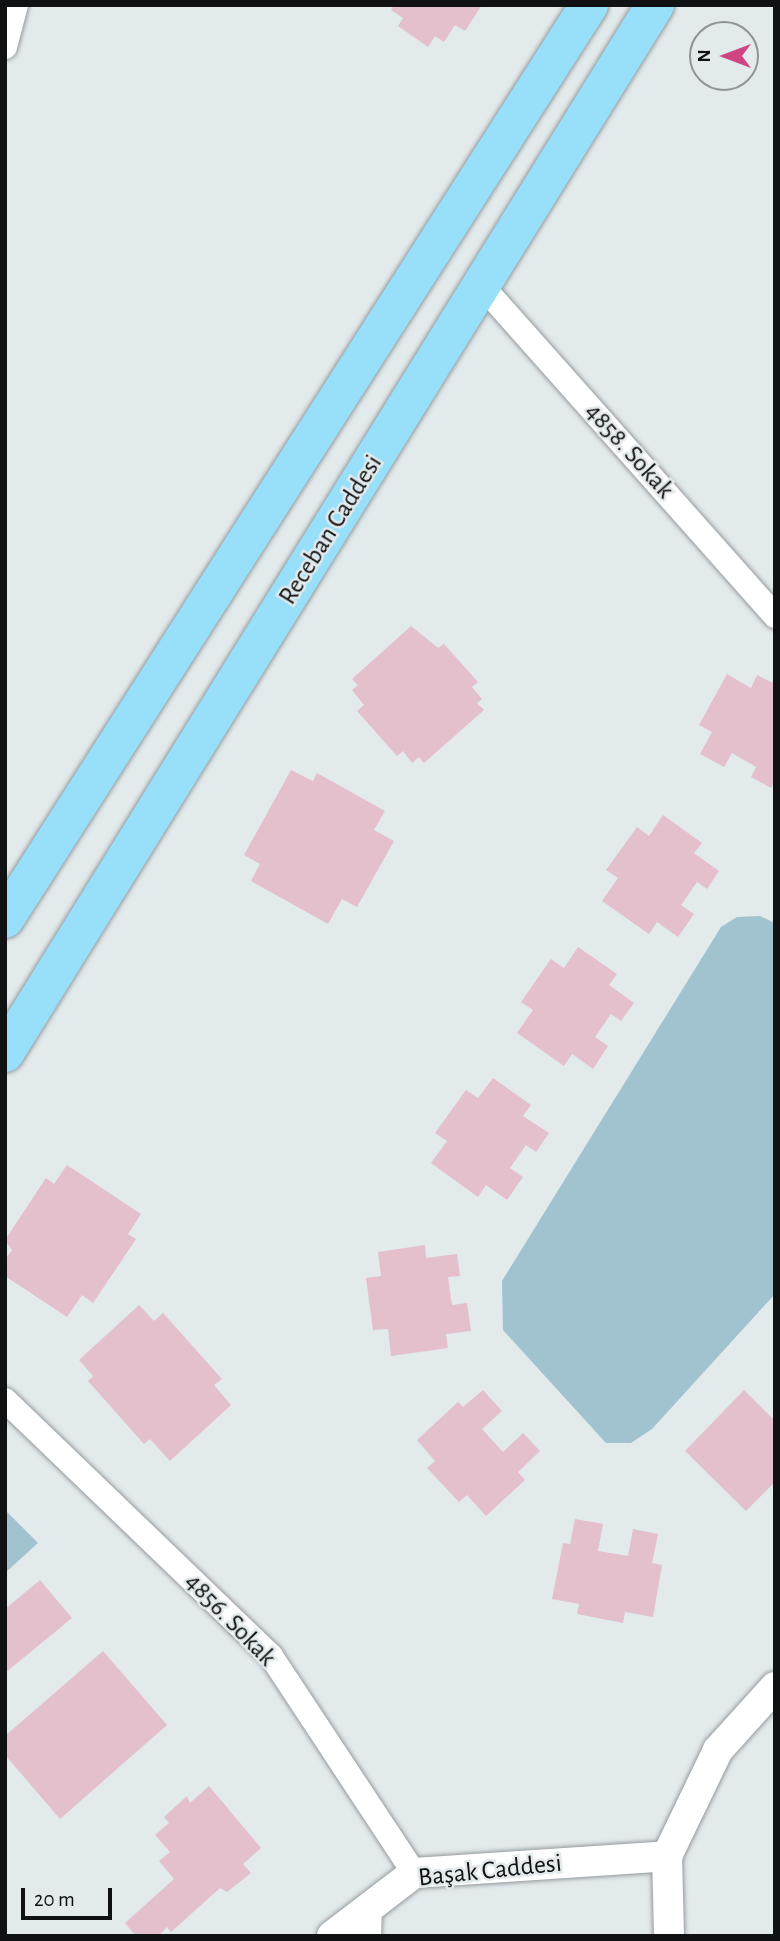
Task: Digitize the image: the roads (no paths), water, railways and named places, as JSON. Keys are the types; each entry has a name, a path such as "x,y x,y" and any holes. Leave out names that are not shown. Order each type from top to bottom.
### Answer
{"highway":[{"path":"5,919 589,5"},
{"name":"Receban Caddesi","path":"5,1053 483,287 655,5"}],"street":[{"path":"5,47 16,5"},
{"name":"4858. Sokak","path":"483,287 775,616"},
{"name":"4856. Sokak","path":"5,1400 271,1656 414,1873"},
{"path":"669,1936 667,1856 718,1750 775,1688"},
{"name":"Başak Caddesi","path":"331,1936 414,1873 667,1856"},
{"path":"369,1936 370,1906"}]}
